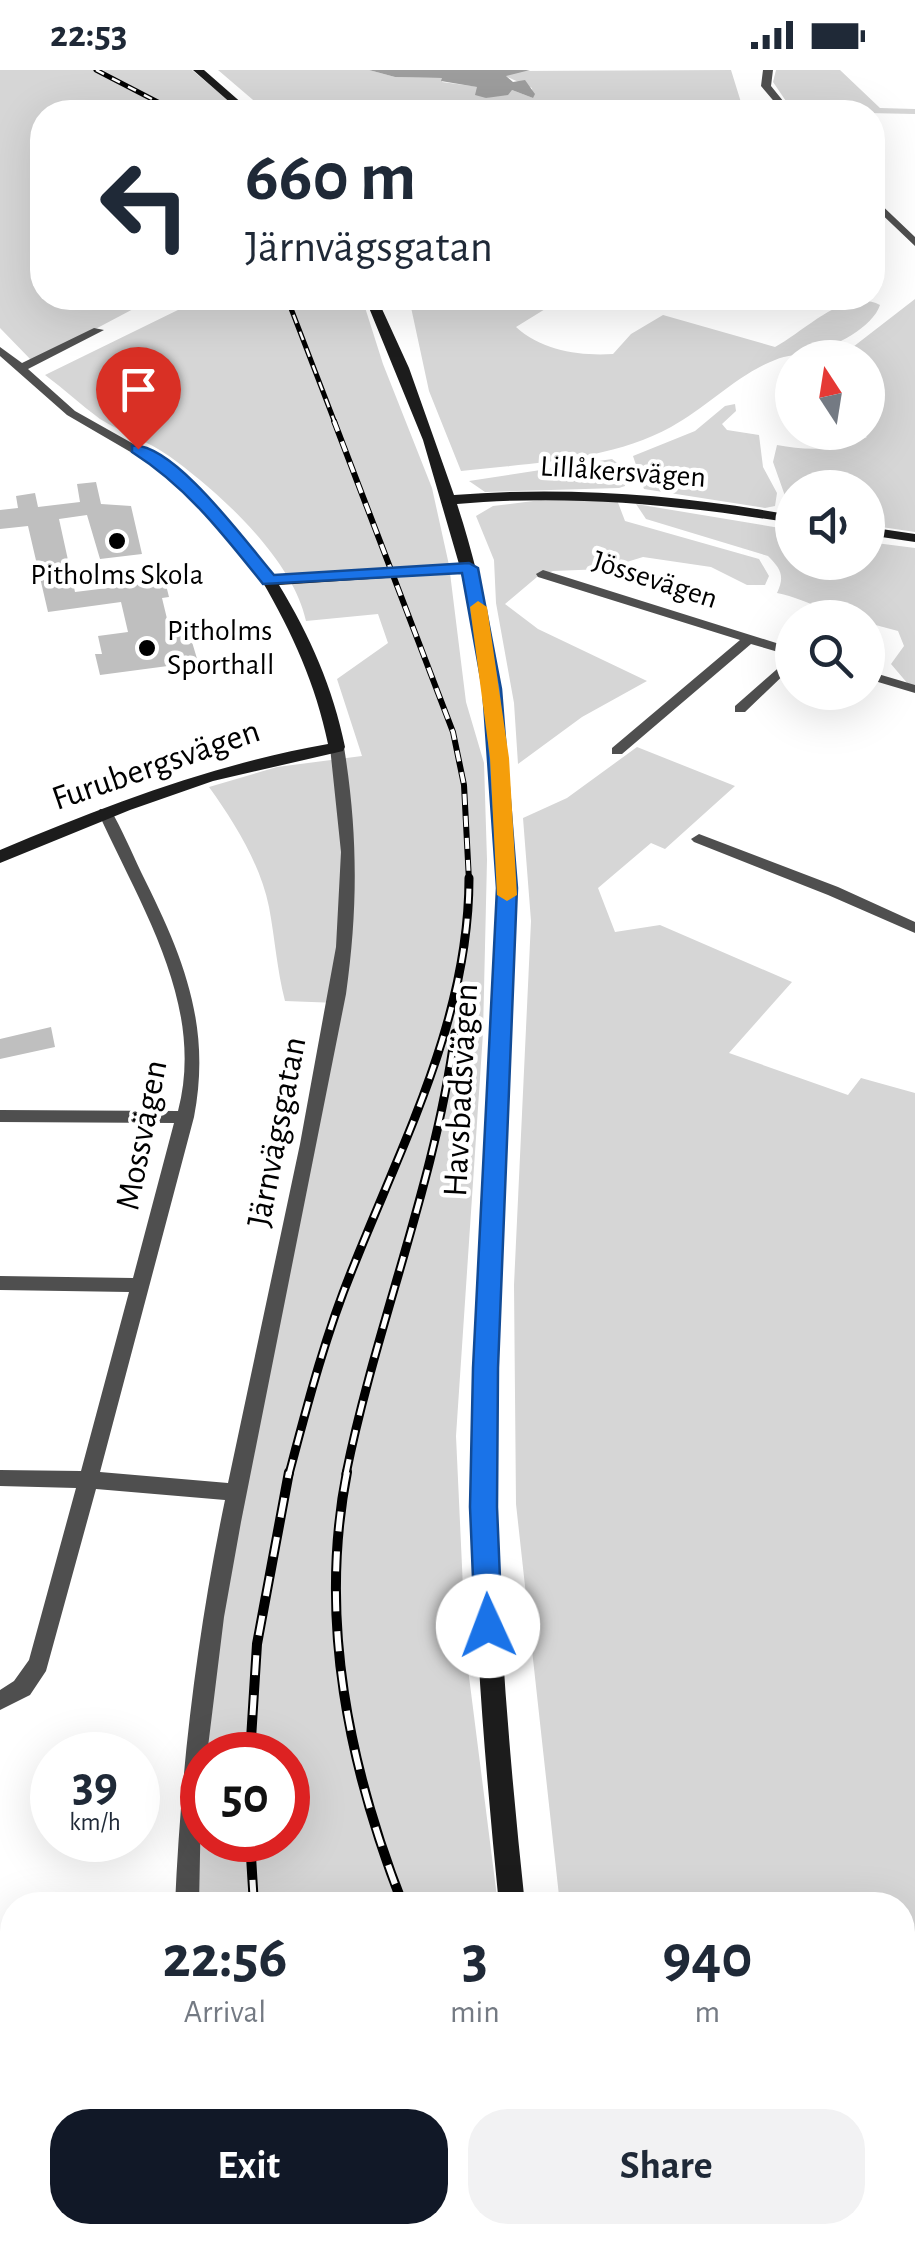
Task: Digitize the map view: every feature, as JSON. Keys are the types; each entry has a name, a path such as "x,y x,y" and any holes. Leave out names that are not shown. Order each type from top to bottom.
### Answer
{"main road":[{"path":"198,70 233,100"},
{"name":"Havsbadsvägen","path":"376,310 407,377 450,500 469,568 492,689 507,888 485,1368 484,1507 492,1705 511,1892"},
{"name":"Lillåkersvägen","path":"450,500 504,494 608,493 775,516"},
{"path":"885,534 915,538"},
{"path":"269,581 469,568"},
{"name":"Järnvägsgatan","path":"269,581 313,665 337,747"},
{"name":"Furubergsvägen","path":"0,857 105,812 252,763 337,747"}],"street":[{"path":"768,70 766,86 778,100"},
{"path":"885,212 915,242"},
{"path":"21,368 98,330"},
{"path":"0,350 71,413 174,472 215,511 269,581"},
{"name":"Jössevägen","path":"543,574 775,646"},
{"name":"Jössevägen","path":"617,751 750,638"},
{"path":"740,708 775,676"},
{"path":"885,679 915,689"},
{"name":"Järnvägsgatan","path":"188,1892 196,1728 216,1585 286,1266 346,960 351,859 337,747"},
{"name":"Mossvägen","path":"0,1700 20,1694 34,1678 185,1116 192,1048 186,1003 171,957 105,812"},
{"path":"699,839 915,928"},
{"path":"0,1116 185,1116"},
{"path":"0,1283 142,1286"},
{"path":"0,1478 90,1480 236,1492"}],"shaded area":[{"path":"0,70 192,70 228,100 30,100 30,310 131,310 33,362 0,328"},
{"path":"218,70 369,70 395,77 443,78 442,82 479,87 486,98 512,90 533,98 532,88 505,76 512,71 731,70 740,100 253,100"},
{"path":"369,70 530,70 506,76 513,82 525,80 535,94 533,98 512,90 508,95 486,98 475,95 477,87 441,81 442,78 395,77"},
{"path":"776,70 840,70 872,100 785,100 773,82"},
{"path":"885,108 915,109 915,114 885,113"},
{"path":"915,299 915,532 885,528 885,470 776,470 773,462 776,450 885,450 885,340 862,340"},
{"path":"178,310 366,310 432,488 449,565 466,702 484,763 487,860 483,1033 456,1436 466,1653 496,1892 189,1892 191,1862 310,1862 310,1732 199,1732 202,1679 338,1003 285,1001 269,907 259,875 237,829 209,787 277,767 362,756 337,679 388,643 378,614 306,621 286,574 231,508 169,456 100,419 45,375"},
{"path":"412,310 544,310 516,327 537,342 575,353 613,354 631,334 663,315 775,347 775,361 735,382 671,427 647,438 569,459 461,471 429,391"},
{"path":"832,310 878,310 843,340 786,340"},
{"path":"735,404 736,411 722,424 727,430 759,435 763,467 775,489 775,506 765,508 644,489 633,456 695,431 725,406"},
{"path":"612,459 625,469 625,486 485,492 469,481"},
{"path":"549,499 617,500 625,521 759,559 769,576 765,585 747,585 711,567 643,557 604,569 553,571 537,577 505,604 538,629 647,681 582,717 518,764 514,703 496,603 494,560 476,516 493,506"},
{"path":"636,504 775,527 775,564 768,556 646,519"},
{"path":"885,544 915,548 915,686 908,684 891,664 904,646 898,631 885,628 885,600 801,600 777,593 781,582 885,580"},
{"path":"637,747 735,786 665,849 651,843 598,888 615,932 660,925 792,982 729,1053 848,1095 861,1078 915,1093 915,1892 559,1892 516,1504 514,1285 531,921 523,818 567,798"}],"building":[{"path":"96,482 101,504 131,506 142,554 100,559 87,515 59,519 75,592 165,581 169,597 162,598 169,627 178,625 183,643 192,642 198,662 100,675 95,654 102,654 98,636 128,632 121,602 48,612 28,526 0,529 0,510 18,508 16,496 35,493 38,507 80,502 77,484"},
{"path":"51,1027 55,1047 0,1059 0,1039"}],"railway":[{"path":"96,70 154,100"},
{"path":"292,310 335,423"},
{"path":"334,421 453,732 464,785 469,879"},
{"path":"289,1474 333,1320 445,1031 458,981 469,879"},
{"path":"346,1474 434,1145 455,1033"},
{"path":"251,1732 257,1644 289,1472"},
{"path":"347,1472 336,1583 344,1692 367,1800 398,1892"},
{"path":"251,1862 253,1892"}],"slow traffic":[{"path":"478,607 499,758 507,895"}],"place":[{"name":"Pitholms Skola","path":"117,541"},
{"name":"Pitholms Sporthall","path":"147,648"}],"route":[{"path":"138,449 174,472 198,494 228,526 269,581 469,568 492,689 507,888 485,1368 488,1626"}]}
